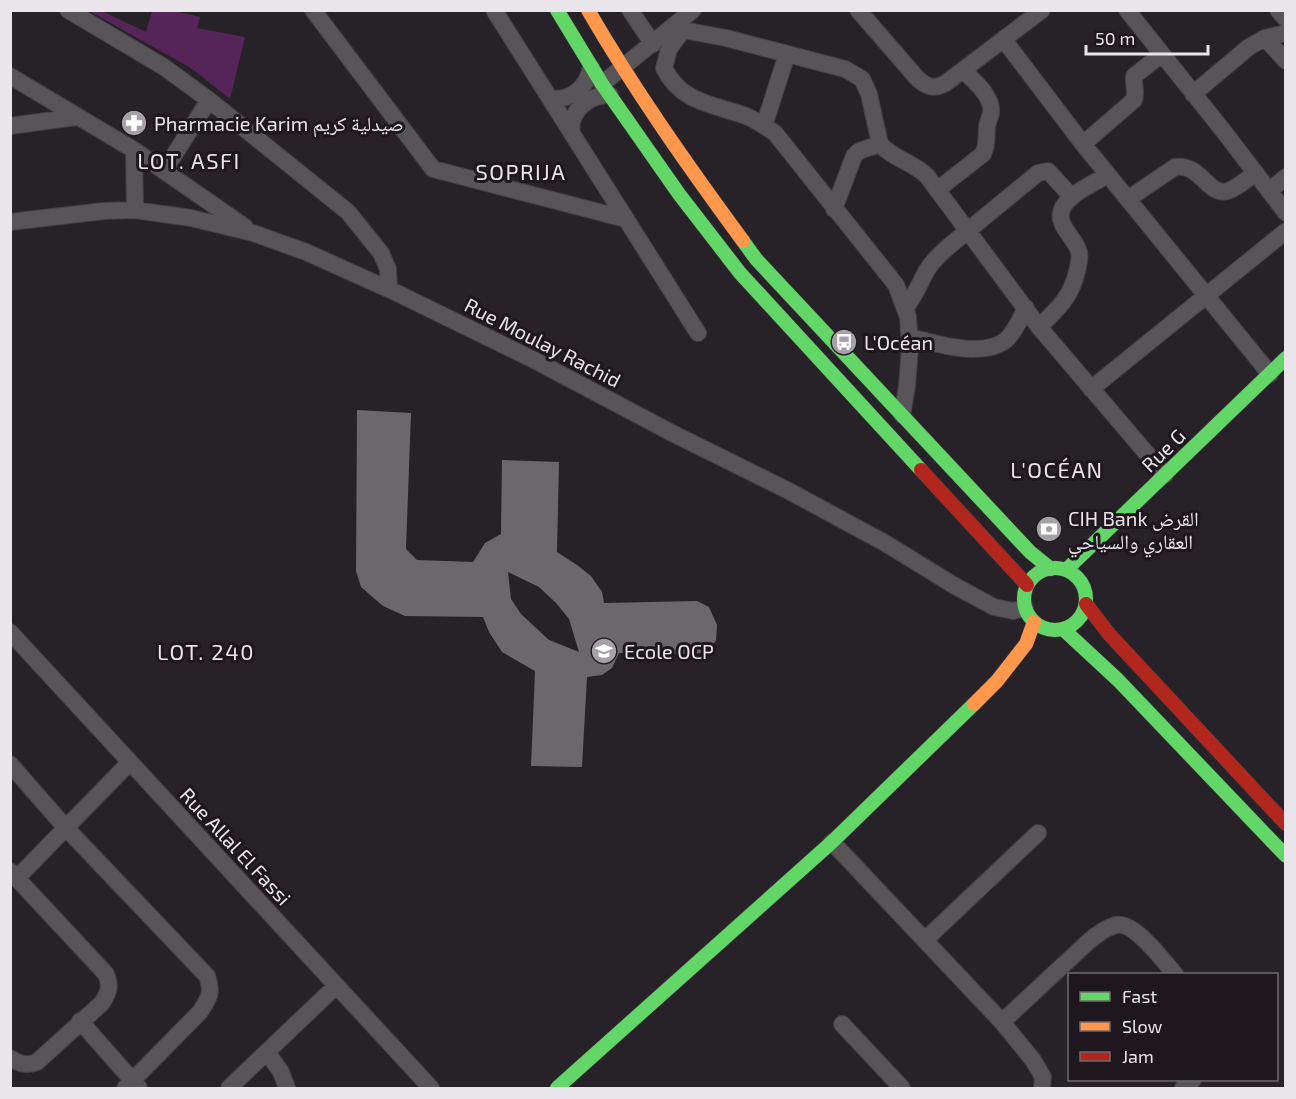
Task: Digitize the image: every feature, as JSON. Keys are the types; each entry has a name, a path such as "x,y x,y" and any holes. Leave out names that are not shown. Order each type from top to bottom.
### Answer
{"main road":[{"path":"557,10 606,90 679,194 740,273 1027,585"},
{"path":"588,10 622,69 672,144 756,259 1030,552 1051,568 1066,570 1077,577 1083,585 1086,604 1078,620 1063,629 1048,630 1034,622 1025,608 1027,585 1033,577 1051,568"},
{"name":"Rue G","path":"1066,570 1286,358"},
{"path":"1086,604 1109,634 1286,824"},
{"path":"557,1089 832,842 997,681 1026,644 1034,622"},
{"path":"1063,629 1118,680 1286,856"}],"street":[{"path":"68,10 164,67 209,100 348,213 381,253 388,269 389,289"},
{"path":"313,10 433,169 626,219"},
{"path":"494,10 698,333"},
{"path":"630,10 653,44"},
{"path":"572,134 572,118 584,104 591,98 601,95 622,69 653,44 676,30 693,10"},
{"path":"858,10 926,86 939,87 1042,10"},
{"path":"1127,10 1286,213"},
{"path":"1278,10 1286,18"},
{"path":"676,30 726,38 845,69 862,79 869,94 880,144 885,150 920,169 1039,327 1165,476"},
{"path":"676,30 664,68 671,81 688,95 707,105 748,117 775,133 896,285 908,317 909,337 907,386 902,415"},
{"path":"1193,94 1249,48 1265,38 1286,33"},
{"path":"1265,38 1286,61"},
{"path":"1004,40 1083,144 1270,374"},
{"path":"764,126 787,54"},
{"path":"1083,144 1134,100 1137,93 1133,83 1134,75 1162,54"},
{"path":"550,99 561,99 576,93 584,86 591,67"},
{"path":"937,190 983,154 987,147 990,103 963,70"},
{"path":"10,76 134,150 253,233"},
{"path":"164,171 209,100"},
{"path":"10,126 76,117"},
{"path":"834,209 854,156 859,151 880,144"},
{"path":"134,150 135,210"},
{"path":"1128,199 1175,167 1183,166 1191,169 1219,191 1227,191 1256,173"},
{"path":"905,309 916,295 927,270 935,260 1042,171 1053,174 1072,197"},
{"path":"1039,327 1064,303 1075,281 1080,261 1079,249 1061,219 1062,208 1072,197 1108,175"},
{"path":"1269,191 1286,177"},
{"name":"Rue Moulay Rachid","path":"10,222 104,211 135,210 191,218 253,233 306,252 389,289 534,360 788,490 885,543 994,607 1014,611 1025,608"},
{"path":"1091,388 1286,231"},
{"path":"909,337 964,349 998,345 1008,338 1026,308"},
{"name":"Rue Allal El Fassi","path":"10,632 431,1089"},
{"path":"10,1058 21,1064 29,1065 37,1062 102,1003 109,992 106,974 14,875 66,828 130,762"},
{"path":"10,764 66,828 197,964 207,976 211,987 209,998 200,1012 132,1086 80,1021"},
{"path":"926,939 1038,833"},
{"path":"832,842 1002,1022 1034,1060 1043,1077 1042,1089"},
{"path":"1002,1022 1088,942 1102,931 1118,924 1128,926 1141,936 1173,973"},
{"path":"229,1089 336,986"},
{"path":"842,1024 902,1089"},
{"path":"267,1052 281,1072 287,1089"}],"shaded area":[{"path":"89,11 102,11 146,32 152,11 175,11 200,17 197,28 245,37 230,99 191,68"}],"building":[{"path":"357,410 411,413 406,549 417,560 473,562 485,543 501,534 502,460 559,462 557,552 591,576 602,592 604,603 697,601 709,607 717,625 716,640 709,652 619,653 612,668 602,675 587,677 582,767 531,766 535,671 502,652 489,632 483,617 405,616 383,606 361,587 356,571","holes":["508,572 539,587 569,619 579,652 549,640 521,614 511,599"]}],"traffic: fast":[{"path":"557,10 602,84 679,194 740,273 921,470"},
{"path":"743,241 756,259 1030,552 1051,569"},
{"path":"1066,570 1286,358"},
{"path":"1055,568 1072,573 1077,577 1081,582 1086,599 1081,616 1077,621 1072,625 1055,630 1038,625 1033,621 1029,616 1024,599 1029,582 1033,577 1038,573 1055,568"},
{"path":"1063,629 1118,680 1286,856"},
{"path":"557,1088 832,842 974,704"}],"traffic: slow":[{"path":"588,10 662,128 743,241"},
{"path":"974,704 997,681 1026,644 1034,622"}],"traffic: jam":[{"path":"921,470 1027,585"},
{"path":"1086,604 1109,634 1286,824"}],"place":[{"name":"Pharmacie Karim صيدلية كريم","path":"134,123"},
{"name":"L'Océan","path":"844,342"},
{"name":"CIH Bank القرض العقاري والسياحي","path":"1049,529"},
{"name":"Ecole OCP","path":"604,651"}],"district":[{"name":"LOT. ASFI","path":"189,160"},
{"name":"SOPRIJA","path":"521,171"},
{"name":"L'OCÉAN","path":"1057,469"},
{"name":"LOT. 240","path":"206,651"}]}
